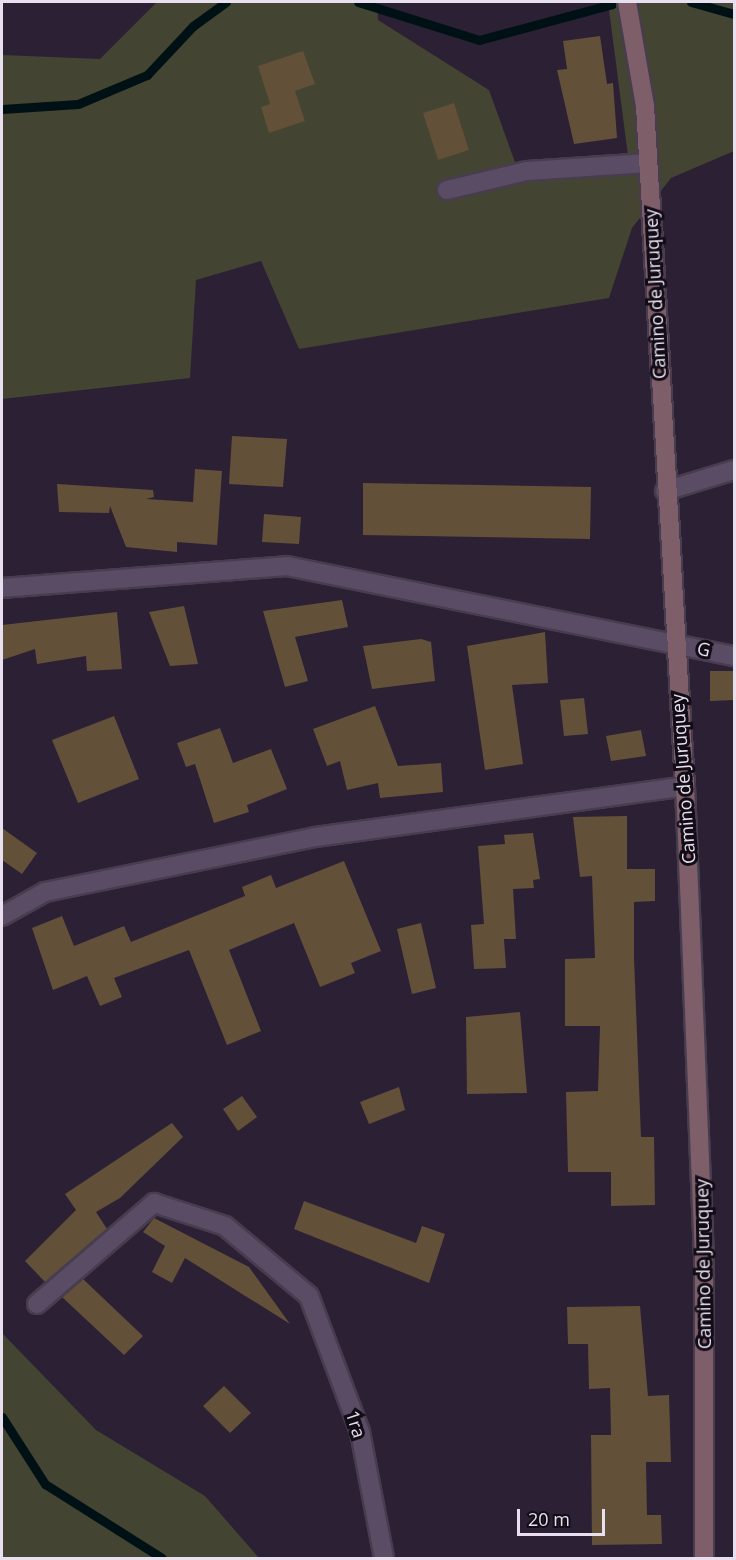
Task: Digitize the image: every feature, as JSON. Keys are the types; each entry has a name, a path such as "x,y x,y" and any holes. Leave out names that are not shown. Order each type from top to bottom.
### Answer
{"street":[{"name":"Camino de Juruquey","path":"627,2 645,106 665,491 685,786 704,1254 704,1558"},
{"path":"447,190 527,171 648,163"},
{"path":"665,491 735,470"},
{"name":"G","path":"2,588 287,566 735,656"},
{"path":"2,916 45,892 315,837 685,786"},
{"name":"1ra","path":"38,1304 154,1203 225,1226 309,1296 360,1432 384,1558"}],"green space":[{"path":"157,2 377,2 378,20 489,90 516,165 628,156 608,2 734,2 734,151 671,178 632,228 609,298 299,349 261,261 196,280 190,378 2,399 2,55 100,59"},
{"path":"2,1333 96,1430 205,1496 259,1558 2,1558"}],"building":[{"path":"600,36 607,84 613,83 617,138 574,144 557,70 567,69 563,41"},
{"path":"303,51 315,84 295,91 305,121 269,133 261,107 270,104 258,66"},
{"path":"454,103 469,150 438,160 423,113"},
{"path":"232,436 287,439 283,487 229,484"},
{"path":"195,469 222,471 217,545 177,542 177,552 126,547 110,506 109,513 59,512 57,484 153,490 154,497 146,499 193,502"},
{"path":"363,483 591,487 590,539 363,535"},
{"path":"264,514 301,517 299,544 262,542"},
{"path":"342,600 348,627 295,637 308,681 285,687 263,611"},
{"path":"184,606 198,664 170,666 149,612"},
{"path":"117,612 122,669 87,671 86,656 37,664 35,649 2,660 2,625"},
{"path":"545,632 548,683 512,685 523,764 485,770 467,646"},
{"path":"421,639 431,642 435,681 372,689 363,646"},
{"path":"710,671 735,671 735,700 710,701"},
{"path":"584,698 588,734 564,736 560,700"},
{"path":"375,706 398,766 441,763 443,792 380,798 378,783 347,790 340,761 327,766 313,729"},
{"path":"114,716 139,779 78,803 52,740"},
{"path":"220,728 233,763 271,749 287,789 247,805 249,812 214,823 195,764 186,767 177,743"},
{"path":"641,730 646,756 611,761 606,736"},
{"path":"627,816 627,869 655,869 655,901 634,902 634,958 641,1137 654,1137 655,1205 611,1206 611,1172 568,1172 566,1092 598,1091 600,1026 565,1026 565,959 595,958 592,876 580,877 573,817"},
{"path":"2,828 37,853 22,874 2,860"},
{"path":"533,833 540,879 533,880 534,888 513,889 516,939 504,939 506,968 474,969 471,925 484,924 478,846 505,844 504,835"},
{"path":"344,861 381,951 351,963 355,973 320,987 294,923 229,950 261,1031 227,1045 189,950 114,978 122,997 100,1006 87,976 53,990 32,928 62,916 74,946 124,926 131,942 245,896 242,887 271,875 276,888"},
{"path":"421,923 436,988 412,994 397,929"},
{"path":"520,1012 527,1093 467,1094 466,1017"},
{"path":"399,1087 405,1110 369,1124 360,1102"},
{"path":"242,1096 257,1117 238,1131 223,1109"},
{"path":"172,1123 183,1137 120,1198 96,1212 107,1229 45,1282 25,1261 76,1210 65,1194"},
{"path":"304,1201 416,1243 422,1226 445,1234 429,1283 294,1229"},
{"path":"154,1218 249,1267 290,1324 185,1258 172,1283 152,1272 165,1246 143,1232"},
{"path":"83,1279 143,1336 124,1355 62,1297"},
{"path":"640,1306 648,1396 669,1395 671,1462 646,1462 647,1515 661,1515 662,1544 592,1545 591,1435 611,1435 610,1388 589,1389 588,1344 568,1344 567,1307"},
{"path":"224,1386 251,1413 230,1433 203,1406"}],"waterway":[{"path":"2,109 78,104 147,75 193,26 226,2"},
{"path":"358,2 479,40 612,4"},
{"path":"691,2 734,14"},
{"path":"2,1417 45,1484 162,1558"}]}
